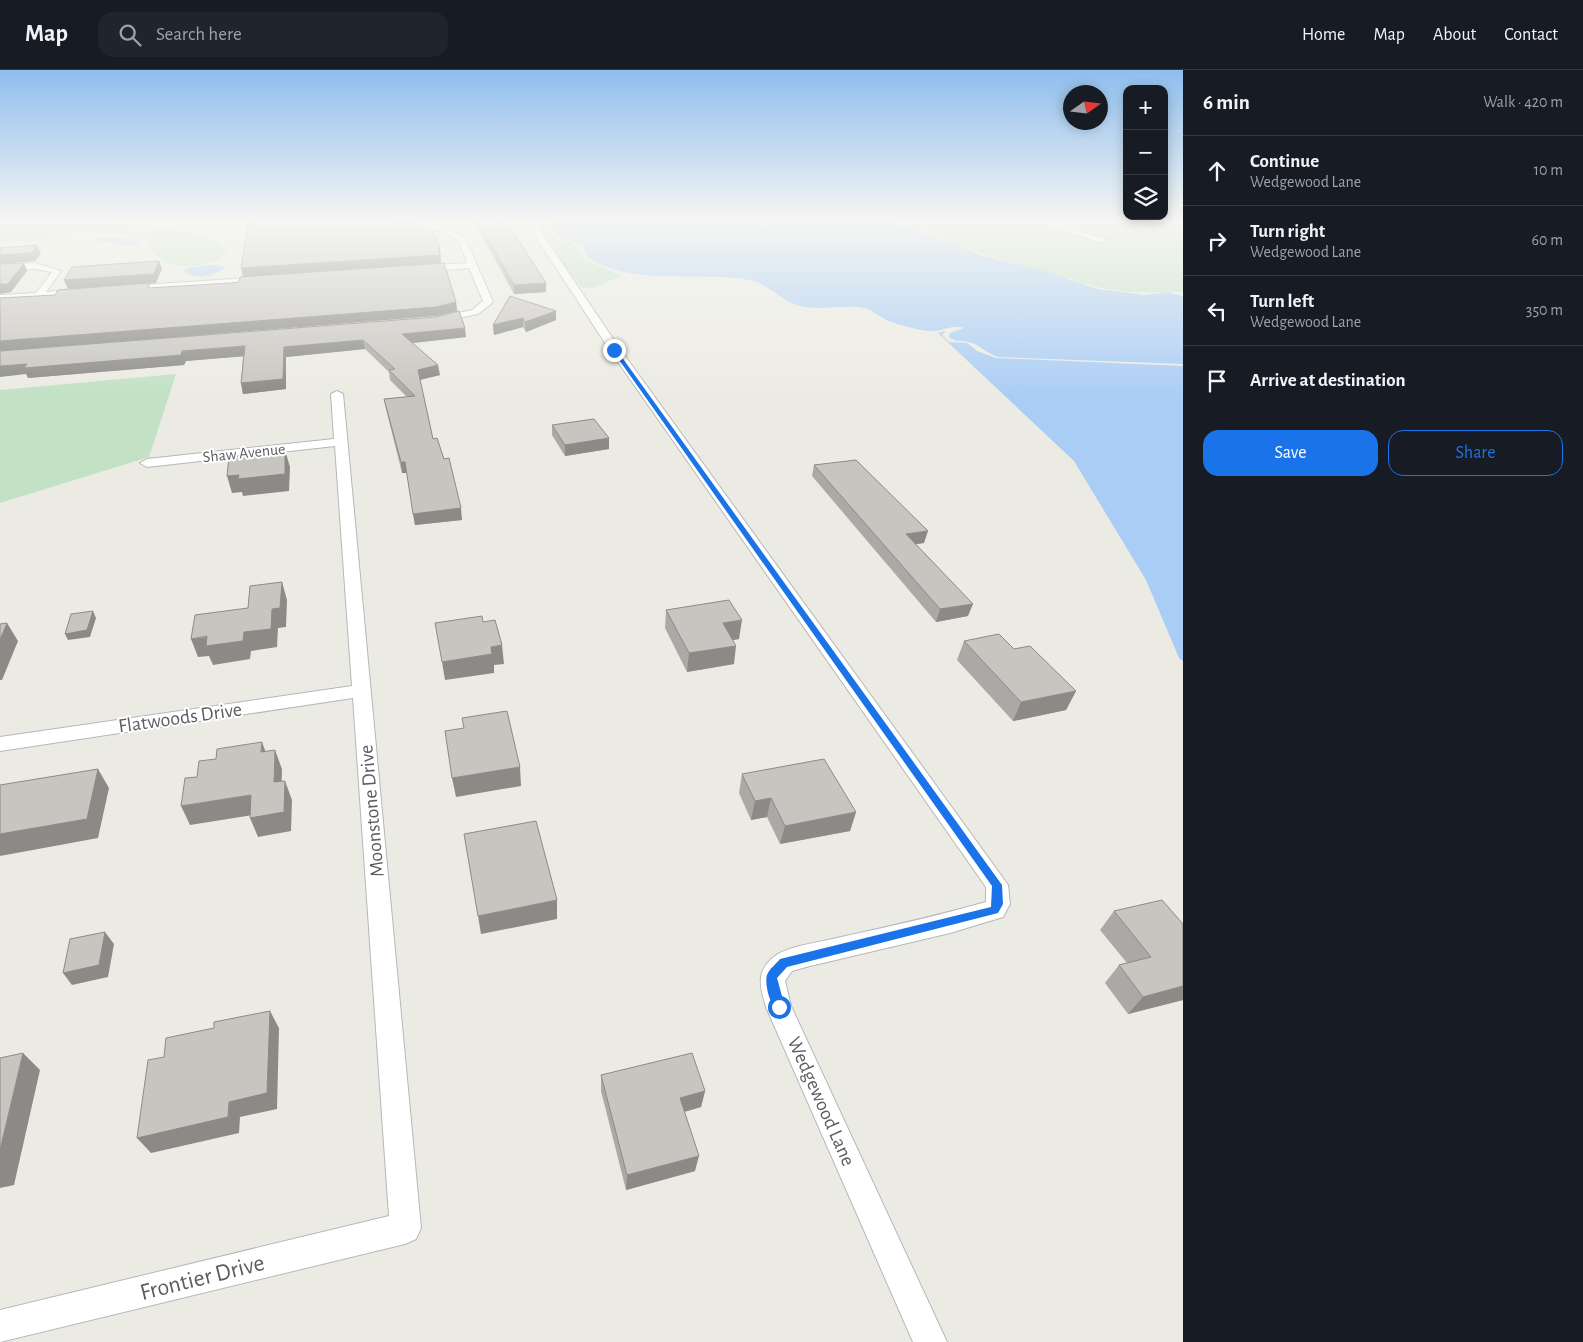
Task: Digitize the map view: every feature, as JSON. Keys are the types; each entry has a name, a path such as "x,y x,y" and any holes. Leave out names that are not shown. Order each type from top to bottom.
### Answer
{"street":[{"path":"38,295 51,278"},
{"path":"427,322 456,318 475,312 488,302 477,278"},
{"name":"Wedgewood Lane","path":"566,278 586,304 604,334 997,885 998,904 995,910 950,923 806,956 784,963 772,976 772,985 779,1007 930,1342"},
{"path":"117,290 274,279"},
{"path":"0,298 88,292"},
{"name":"Moonstone Drive","path":"337,394 404,1228"},
{"name":"Shaw Avenue","path":"147,463 341,442"},
{"name":"Flatwoods Drive","path":"0,744 361,690"},
{"name":"Frontier Drive","path":"0,1327 404,1228"}],"green space":[{"path":"574,278 616,278 595,287 582,288"},
{"path":"1068,278 1183,278 1183,292 1129,292 1101,288"},
{"path":"176,374 149,457 0,503 0,390"}],"water":[{"path":"734,278 1066,278 1098,289 1144,295 1168,292 1183,296 1183,364 999,357 973,343 956,341 949,337 950,333 964,328 961,327 925,331 890,322 864,308 800,306 793,304 763,285 750,280"},
{"path":"946,331 942,335 949,342 967,343 977,351 996,358 1183,366 1183,661 1179,658 1146,580 1074,461 938,333"}],"building":[{"path":"0,278 12,278 8,284 0,284"},
{"path":"65,278 89,278 64,280"},
{"path":"240,278 449,278 456,302 436,307 0,341 0,298 55,295 58,290 150,283 148,288 239,282"},
{"path":"510,278 543,278 546,283 514,285"},
{"path":"510,296 556,311 525,322 523,318 493,325"},
{"path":"459,311 465,328 402,334 438,365 418,370 433,439 437,438 444,459 449,458 461,508 413,514 405,462 401,462 384,399 415,396 389,370 395,369 363,340 284,347 283,379 241,383 245,346 182,351 181,355 24,368 27,364 0,366 0,351 436,317"},
{"path":"594,419 609,438 565,445 552,425"},
{"path":"285,450 285,474 238,479 239,475 227,476 229,457"},
{"path":"856,460 928,531 906,534 973,604 940,609 814,465"},
{"path":"282,582 280,608 272,609 271,629 244,632 243,641 206,646 207,636 191,639 195,615 248,608 250,586"},
{"path":"729,600 742,620 723,623 736,646 689,653 666,610"},
{"path":"93,611 87,630 65,634 71,614"},
{"path":"482,616 483,622 495,620 502,645 491,647 492,654 442,662 435,623"},
{"path":"7,623 0,640 0,624"},
{"path":"999,634 1014,649 1030,646 1076,691 1021,702 964,641"},
{"path":"507,711 520,767 452,778 445,731 464,728 462,718"},
{"path":"262,742 261,752 275,750 274,782 285,781 284,812 250,818 251,795 181,806 185,778 197,777 199,761 216,759 217,749"},
{"path":"824,759 856,812 785,826 771,798 755,801 742,774"},
{"path":"98,769 87,819 0,834 0,785"},
{"path":"536,821 557,900 478,916 464,834"},
{"path":"1162,900 1183,924 1183,986 1143,997 1119,965 1151,957 1114,911"},
{"path":"105,932 99,965 63,973 70,939"},
{"path":"270,1011 267,1093 229,1102 228,1117 137,1138 148,1060 164,1057 166,1038 214,1028 214,1022"},
{"path":"23,1053 0,1150 0,1058"},
{"path":"692,1053 705,1091 680,1098 699,1156 627,1175 601,1075"}],"route":[{"path":"614,350 662,414 997,885 998,904 995,910 950,923 806,956 784,963 772,976 772,985 779,1007"}]}
